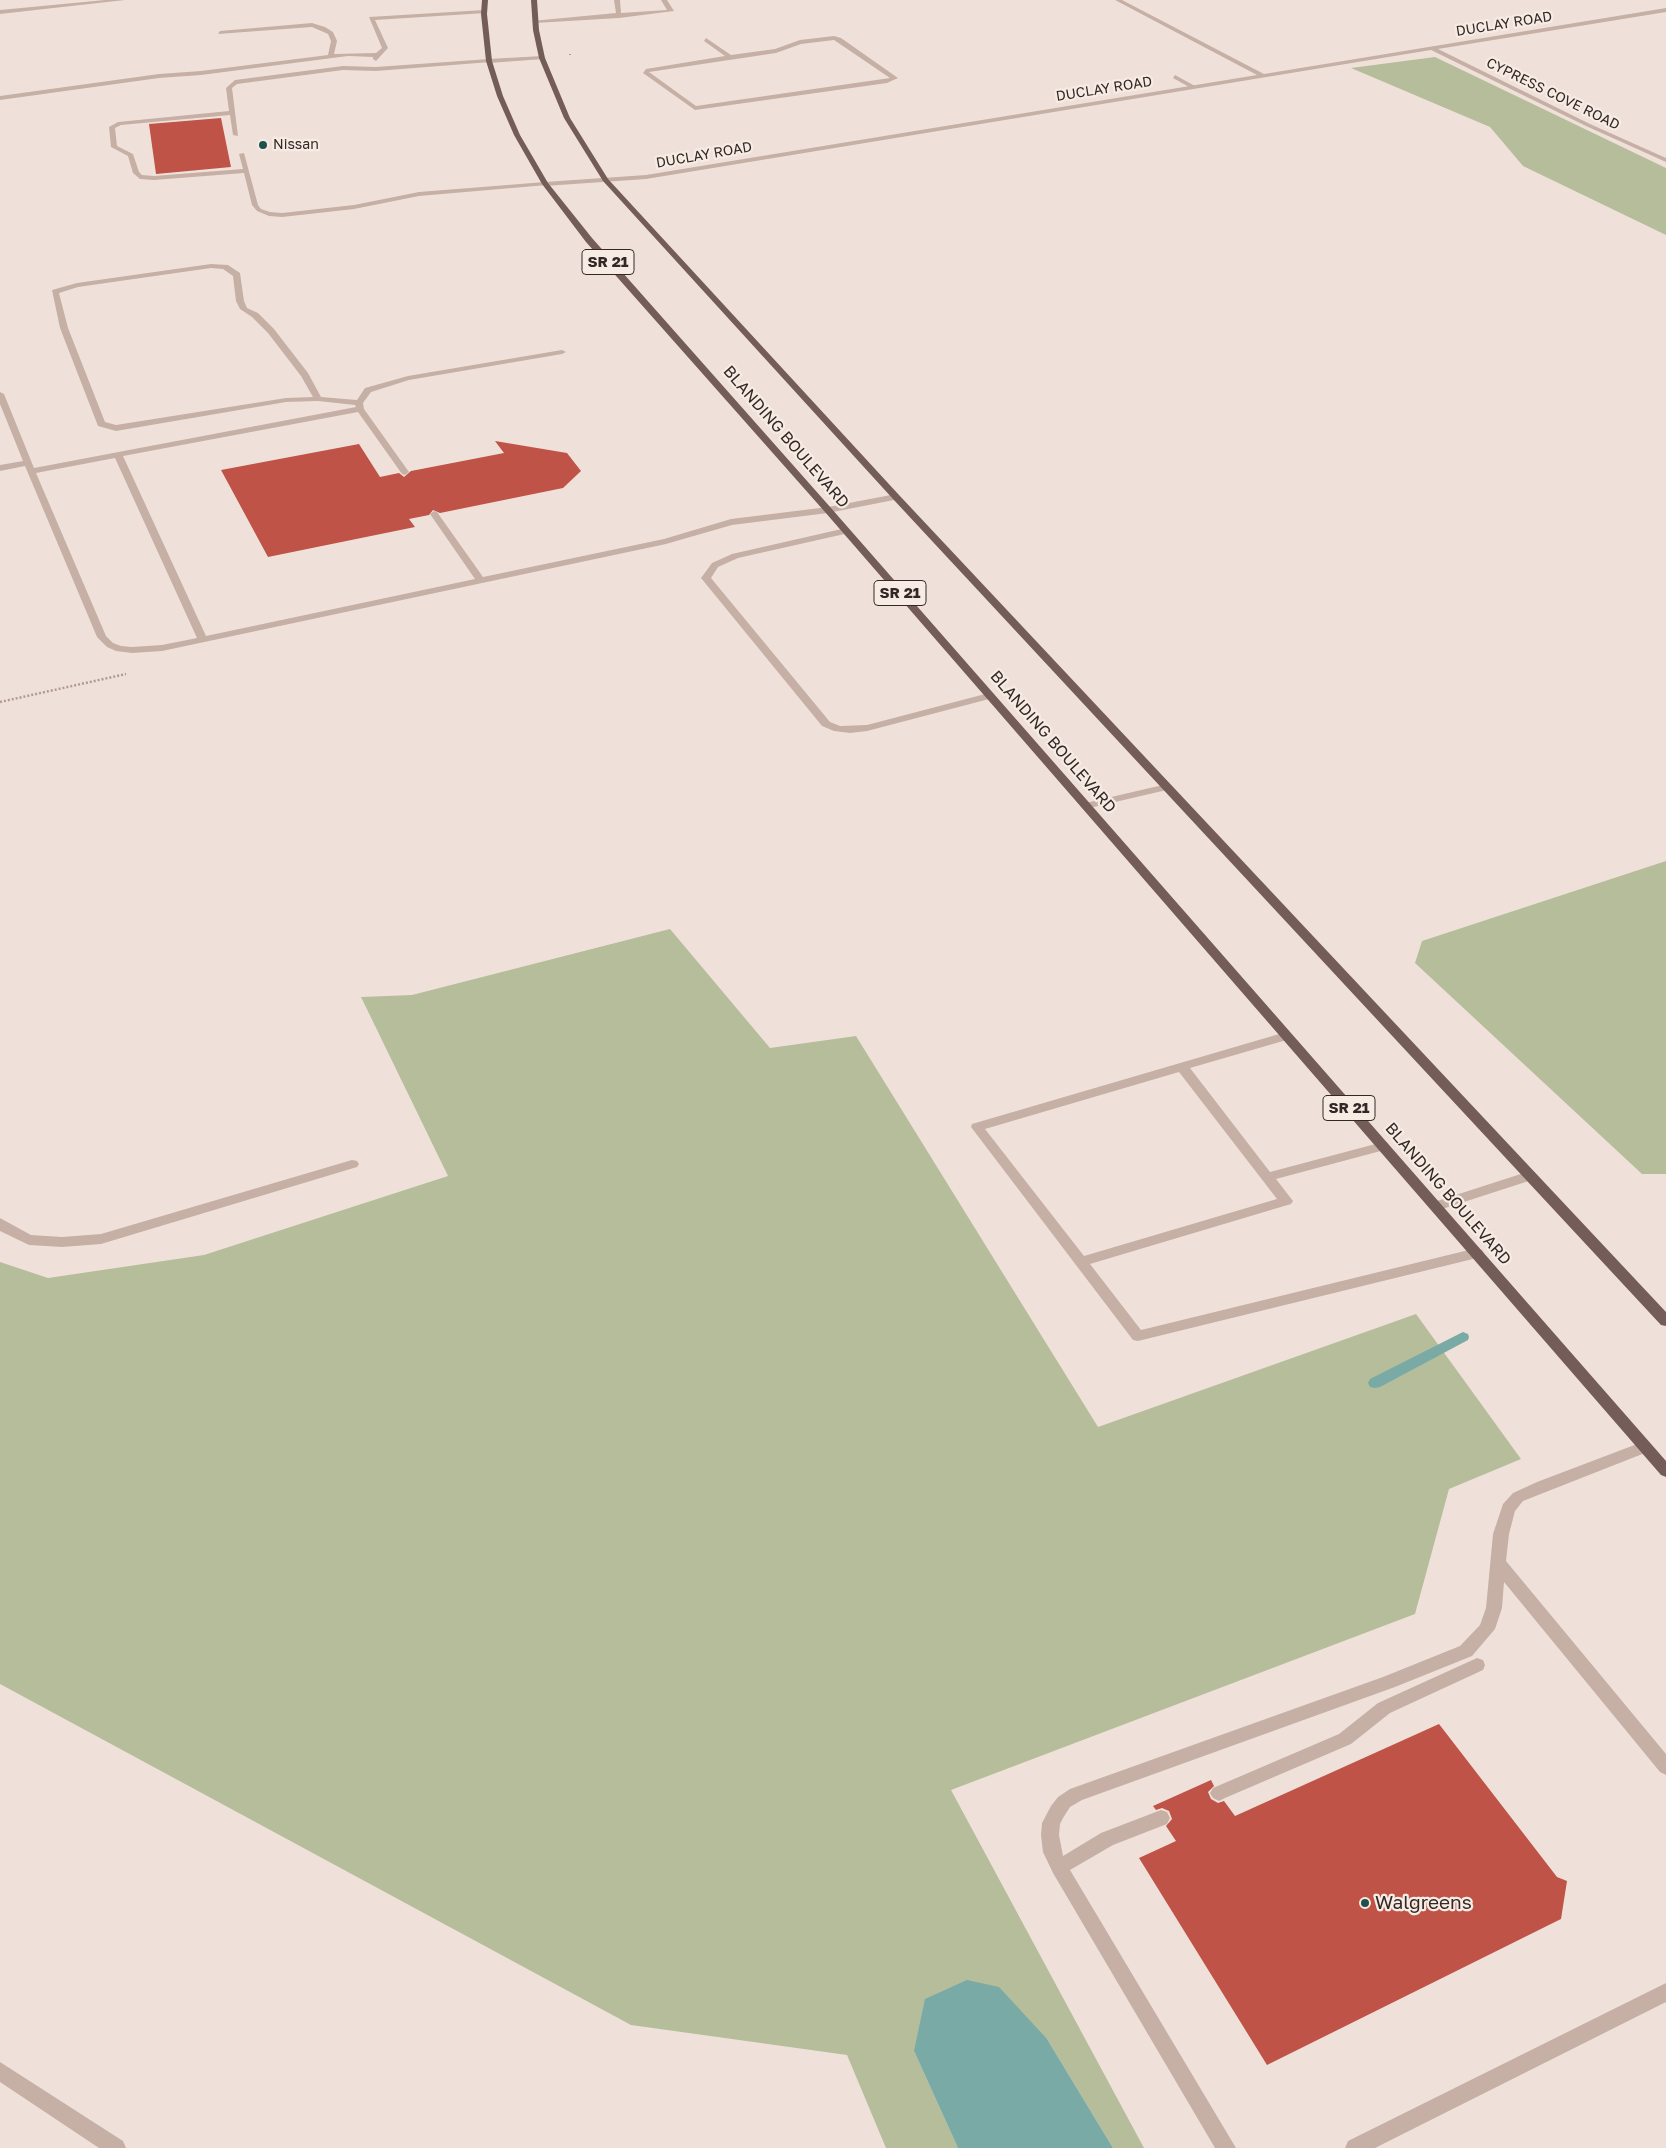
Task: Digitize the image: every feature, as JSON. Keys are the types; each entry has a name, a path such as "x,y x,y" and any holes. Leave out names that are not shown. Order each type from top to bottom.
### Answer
{"main road":[{"name":"BLANDING BOULEVARD","path":"485,0 484,12 489,61 500,96 517,135 545,184 589,240 828,510 1666,1471"},
{"path":"534,0 535,21 542,58 567,118 605,180 896,497 1666,1321"}],"street":[{"path":"0,12 122,0"},
{"path":"617,0 619,16"},
{"path":"535,21 671,11 664,0"},
{"path":"1118,0 1263,76"},
{"name":"DUCLAY ROAD","path":"245,171 255,205 259,210 268,214 282,215 378,204 418,194 646,177 1666,10"},
{"path":"376,69 376,56 386,48 371,18 484,12"},
{"path":"220,33 312,25 323,28 331,33 334,41 331,56"},
{"path":"706,40 730,57 776,51 800,42 839,39 895,78 725,106 695,108 646,73 646,71 652,69 730,57"},
{"name":"CYPRESS COVE ROAD","path":"1431,48 1588,125 1666,160"},
{"path":"0,98 159,76 202,73 348,54 378,55"},
{"path":"236,135 229,88 235,82 343,68 376,69 542,58"},
{"path":"1175,76 1193,87"},
{"path":"233,113 120,123 112,126 114,147 131,154 136,173 140,177 154,178 245,171 242,154"},
{"path":"318,399 305,374 271,331 256,315 244,309 240,301 237,275 225,267 211,266 77,285 55,292 64,328 101,424 116,428 286,400 318,399 359,406 405,472"},
{"path":"0,468 30,467 118,454 359,406 368,390 395,381 562,352"},
{"path":"0,394 102,637 110,645 119,649 144,650 204,638 673,539 731,522 828,510 896,497"},
{"path":"118,454 204,638"},
{"path":"434,514 480,580"},
{"path":"846,531 736,556 715,565 706,578 826,724 838,729 867,728 989,696"},
{"path":"1085,806 1167,787"},
{"path":"1286,1036 977,1127 1138,1336 1477,1253"},
{"path":"1081,1262 1286,1201 1189,1066"},
{"path":"1267,1177 1383,1146"},
{"path":"0,1223 28,1240 62,1242 101,1239 352,1164"},
{"path":"1436,1206 1530,1176"},
{"path":"1226,2148 1059,1867 1052,1852 1051,1823 1064,1802 1076,1794 1389,1682 1466,1651 1487,1629 1494,1608 1503,1521 1508,1508 1518,1497 1645,1447"},
{"path":"1499,1564 1666,1767"},
{"path":"1219,1793 1345,1739 1384,1708 1477,1665"},
{"path":"1059,1867 1107,1839 1161,1818"},
{"path":"1355,2148 1666,1992"},
{"path":"0,2071 116,2148"}],"green space":[{"path":"1435,57 1666,168 1666,235 1523,166 1490,127 1351,68"},
{"path":"1666,861 1666,1174 1642,1174 1415,963 1422,941"},
{"path":"670,929 770,1048 856,1036 1098,1427 1416,1314 1521,1459 1449,1489 1415,1614 951,1790 1144,2148 1113,2148 1047,2039 914,2051 958,2148 886,2148 847,2055 631,2025 0,1684 0,1262 48,1278 204,1255 448,1176 361,997 412,995"}],"water":[{"path":"967,1980 999,1987 1047,2039 1113,2148 958,2148 914,2051 925,1999"}],"building":[{"path":"221,118 231,167 156,174 149,124"},
{"path":"495,441 567,453 581,471 563,488 440,513 433,510 429,515 409,519 415,527 268,557 221,470 359,444 380,477 399,473 404,477 411,471 504,453"},
{"name":"Walgreens","path":"1439,1724 1557,1877 1567,1881 1561,1919 1267,2065 1139,1858 1176,1841 1166,1826 1172,1819 1169,1811 1162,1808 1156,1810 1153,1806 1211,1780 1214,1786 1208,1792 1211,1799 1218,1803 1224,1801 1235,1816"}],"waterway":[{"path":"1375,1383 1463,1337"}],"place":[{"name":"Nissan","path":"263,145"},
{"name":"Walgreens","path":"1365,1903"}]}
